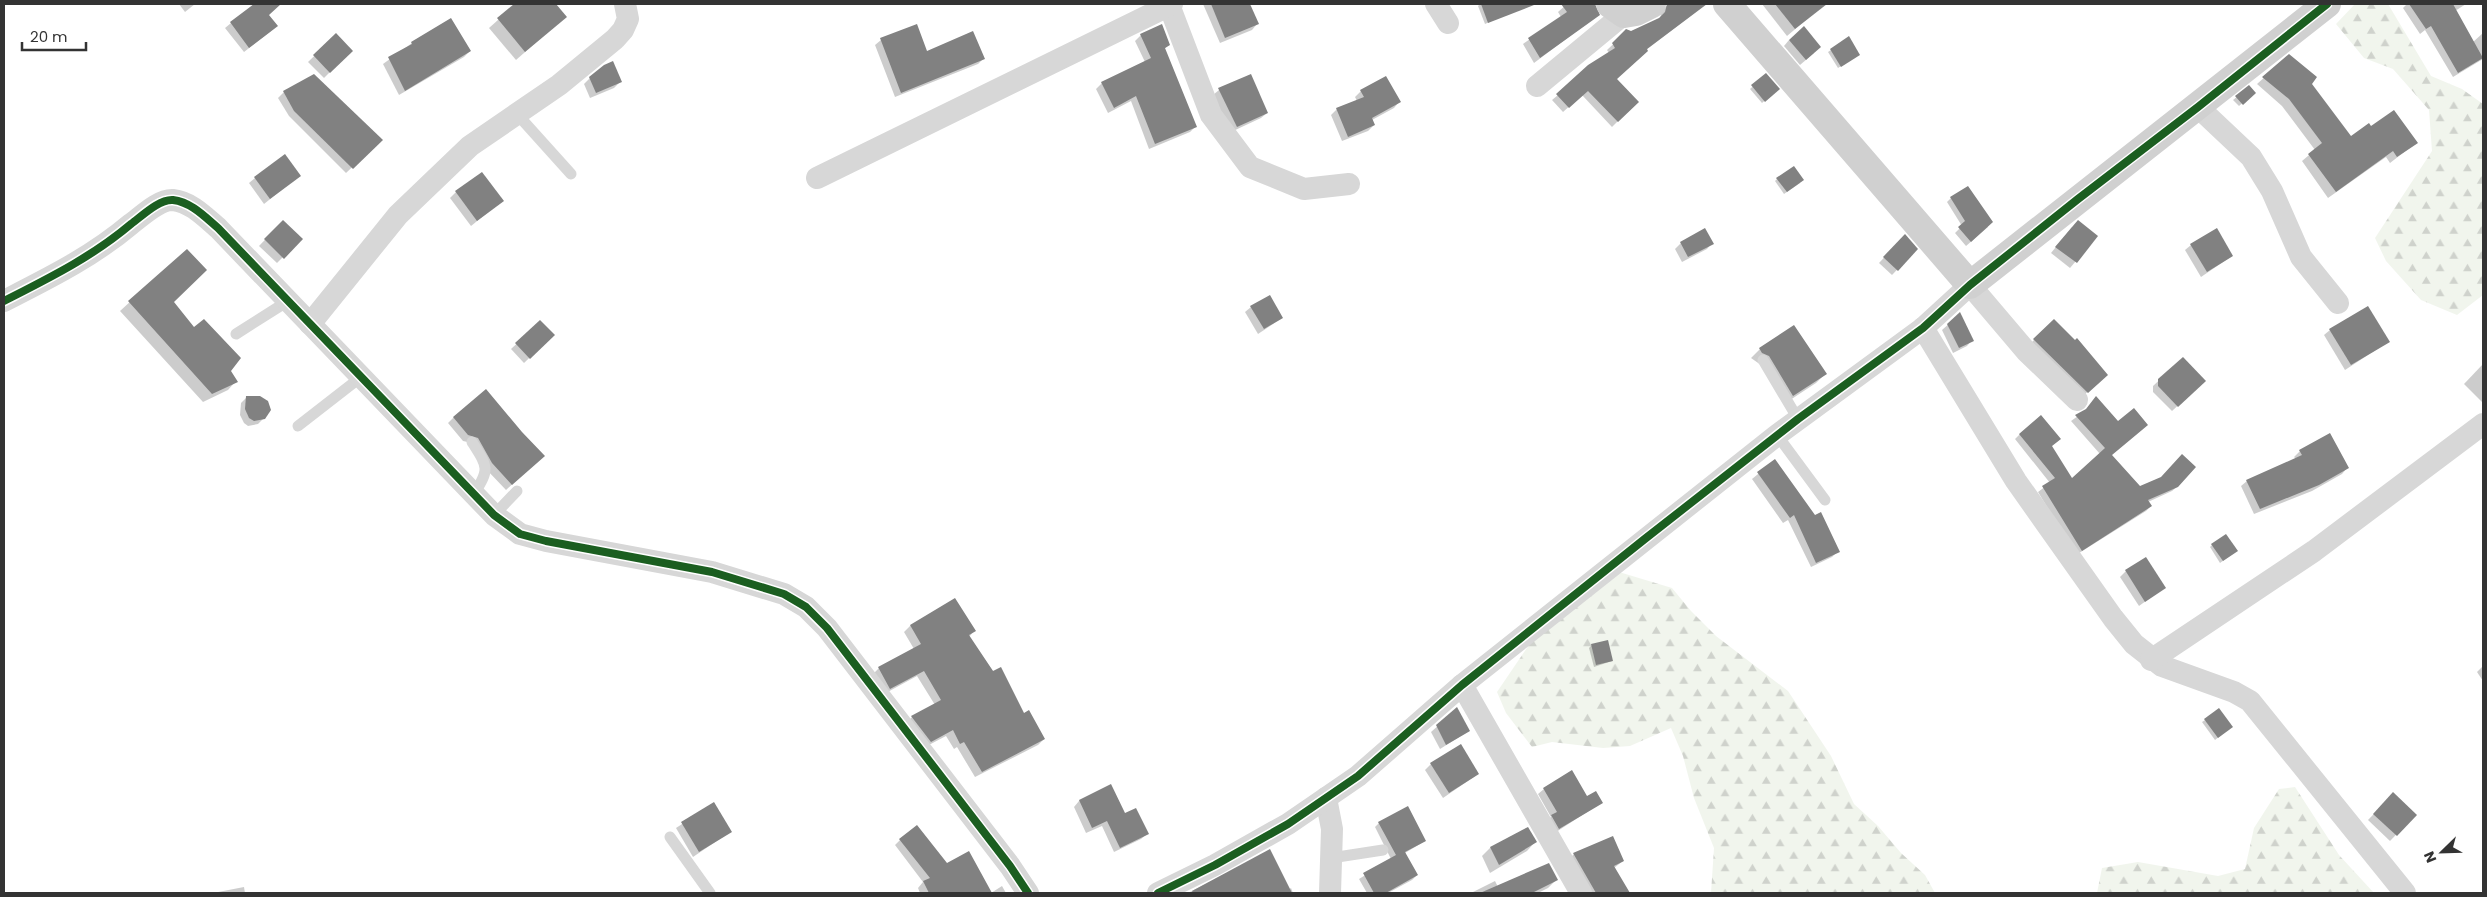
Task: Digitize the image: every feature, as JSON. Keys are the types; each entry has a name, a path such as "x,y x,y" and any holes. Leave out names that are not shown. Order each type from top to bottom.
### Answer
{"street":[{"path":"310,324 398,215 470,146 560,85 615,39 623,30 628,19 625,4"},
{"path":"1436,4 1448,23"},
{"path":"1537,86 1617,9 1636,12 1652,4"},
{"path":"1727,4 2026,351 2077,400"},
{"path":"1158,893 1215,865 1288,824 1358,776 1462,685 1777,435 1923,328 1970,285 2327,4"},
{"path":"818,178 1170,5 1211,115 1250,167 1304,189 1349,184"},
{"path":"2198,107 2251,157 2272,191 2301,256 2338,303"},
{"path":"4,301 76,264 103,247 151,209 172,200 191,206 218,228 494,515 520,534 546,541 712,572 784,594 806,607 833,636 1010,866 1028,893"},
{"path":"1923,328 2016,481 2113,618 2134,644 2151,660 2162,666 2234,692 2250,702 2405,893"},
{"path":"2151,660 2314,551 2483,424"},
{"path":"1462,685 1581,893"},
{"path":"1326,798 1331,815 1330,893"}],"lane":[{"path":"517,114 571,174"},
{"path":"236,334 288,301"},
{"path":"1763,360 1798,419"},
{"path":"298,426 361,377"},
{"path":"1777,435 1824,500"},
{"path":"472,442 486,463 487,469 474,494"},
{"path":"494,515 517,491"},
{"path":"670,837 710,893"},
{"path":"1331,858 1383,850"}],"green space":[{"path":"2355,4 2388,4 2431,76 2462,89 2483,104 2483,295 2457,315 2421,300 2386,261 2375,238 2432,151 2429,110 2393,69 2364,58 2336,24"},
{"path":"1619,572 1672,588 1691,611 1716,636 1788,691 1831,756 1854,804 1925,875 1935,893 1711,893 1714,848 1694,798 1683,756 1671,728 1630,746 1603,748 1552,742 1532,747 1506,713 1497,692 1535,636"},
{"path":"2295,787 2339,855 2374,893 2097,893 2102,868 2138,862 2218,876 2245,869 2254,828 2279,789"}],"building":[{"path":"254,4 281,4 269,15 278,26 249,48 230,22"},
{"path":"514,4 556,4 567,17 525,52 497,18"},
{"path":"1211,4 1250,4 1259,24 1225,38"},
{"path":"1481,4 1534,4 1534,5 1488,23"},
{"path":"1561,4 1595,4 1600,15 1540,58 1528,38 1567,12"},
{"path":"1667,4 1707,4 1647,49 1648,51 1617,79 1639,102 1618,122 1588,91 1569,108 1556,94 1588,65 1615,48 1612,43 1626,29 1631,31 1659,18 1665,12"},
{"path":"1775,4 1827,4 1795,29"},
{"path":"2409,4 2453,4 2483,58 2458,73 2431,26 2426,29"},
{"path":"451,18 471,51 405,91 388,57 412,44 411,42"},
{"path":"917,24 927,51 973,31 985,59 901,93 880,38"},
{"path":"1162,24 1170,45 1165,48 1197,127 1155,144 1136,96 1114,108 1101,82 1151,58 1140,34"},
{"path":"1804,26 1821,47 1806,60 1789,40"},
{"path":"336,33 353,51 330,73 313,55"},
{"path":"1849,36 1860,55 1841,67 1830,49"},
{"path":"2289,54 2317,77 2312,84 2351,136 2369,123 2371,126 2394,110 2418,143 2397,157 2393,151 2336,192 2308,154 2322,143 2289,99 2262,77"},
{"path":"613,61 622,82 596,93 589,77 604,65"},
{"path":"1766,73 1780,89 1765,102 1751,85"},
{"path":"314,74 383,140 353,169 294,111 283,91"},
{"path":"1251,74 1268,113 1237,127 1218,88"},
{"path":"1386,76 1401,102 1372,118 1375,125 1348,137 1336,108 1364,97 1360,90"},
{"path":"2249,85 2256,93 2243,105 2235,96"},
{"path":"285,154 301,176 270,199 254,177"},
{"path":"1794,166 1804,180 1787,192 1776,178"},
{"path":"482,172 504,201 477,221 455,191"},
{"path":"1968,186 1993,222 1971,242 1958,227 1965,221 1950,197"},
{"path":"283,220 303,239 284,259 264,239"},
{"path":"2078,220 2098,236 2077,263 2055,247"},
{"path":"1705,228 1714,244 1688,257 1680,242"},
{"path":"2217,228 2233,256 2207,272 2190,244"},
{"path":"1905,234 1918,249 1898,271 1883,257"},
{"path":"187,249 207,270 174,302 194,327 204,319 241,358 231,371 238,382 212,394 128,301"},
{"path":"1270,295 1283,318 1264,329 1250,306"},
{"path":"2368,306 2390,342 2351,365 2329,329"},
{"path":"1960,312 1974,341 1959,348 1947,324"},
{"path":"2054,319 2075,340 2077,338 2108,375 2088,393 2033,339"},
{"path":"540,320 555,335 530,359 515,343"},
{"path":"1794,325 1827,374 1793,396 1769,356 1762,353 1759,348"},
{"path":"2183,357 2206,381 2178,407 2158,386 2158,379"},
{"path":"486,389 545,456 512,485 492,463 478,438 468,435 453,417"},
{"path":"246,396 260,396 268,401 271,410 265,419 254,421 249,418 245,409"},
{"path":"2096,396 2118,421 2134,408 2148,425 2112,455 2140,486 2161,477 2182,454 2196,467 2178,487 2148,500 2152,506 2082,551 2042,486 2055,478 2019,434 2041,415 2061,439 2052,446 2072,478 2105,448 2075,415 2086,409"},
{"path":"2330,433 2349,468 2319,485 2260,509 2246,480 2302,455 2299,450"},
{"path":"1775,459 1815,515 1821,512 1840,552 1816,563 1794,515 1790,518 1757,472"},
{"path":"2226,534 2238,551 2223,561 2211,544"},
{"path":"2146,557 2166,588 2145,602 2125,570"},
{"path":"955,598 976,631 969,635 993,671 1001,667 1024,713 1029,710 1045,739 982,772 964,742 960,744 953,730 931,742 911,716 941,700 924,671 890,689 878,667 921,644 910,625"},
{"path":"1608,640 1613,661 1596,665 1591,644"},
{"path":"1457,707 1470,731 1446,745 1436,725"},
{"path":"2219,708 2233,727 2218,738 2204,719"},
{"path":"1461,744 1479,774 1449,793 1430,763"},
{"path":"1572,770 1587,796 1596,791 1603,803 1559,829 1551,815 1557,812 1543,788"},
{"path":"1111,784 1125,813 1136,808 1149,834 1120,848 1107,821 1092,828 1079,800"},
{"path":"2393,792 2417,815 2397,836 2373,814"},
{"path":"714,802 732,832 699,852 681,822"},
{"path":"1408,806 1426,841 1405,852 1418,875 1386,893 1374,893 1363,873 1396,855 1378,822"},
{"path":"917,825 947,863 969,851 992,893 929,893 923,881 930,878 899,839"},
{"path":"1528,827 1537,842 1499,865 1490,847"},
{"path":"1613,836 1624,861 1614,866 1630,893 1596,893 1573,853"},
{"path":"1270,849 1292,893 1193,893 1192,891"},
{"path":"1549,863 1558,880 1532,893 1480,893"}],"cycle path":[{"path":"1158,893 1215,865 1288,824 1358,776 1462,685 1646,538 1798,419 1923,328 1970,285 2327,4"},
{"path":"4,301 86,257 162,202 168,200 180,201 192,207 218,228 494,515 520,534 546,541 712,572 784,594 806,607 827,628 1010,866 1028,893"}]}
